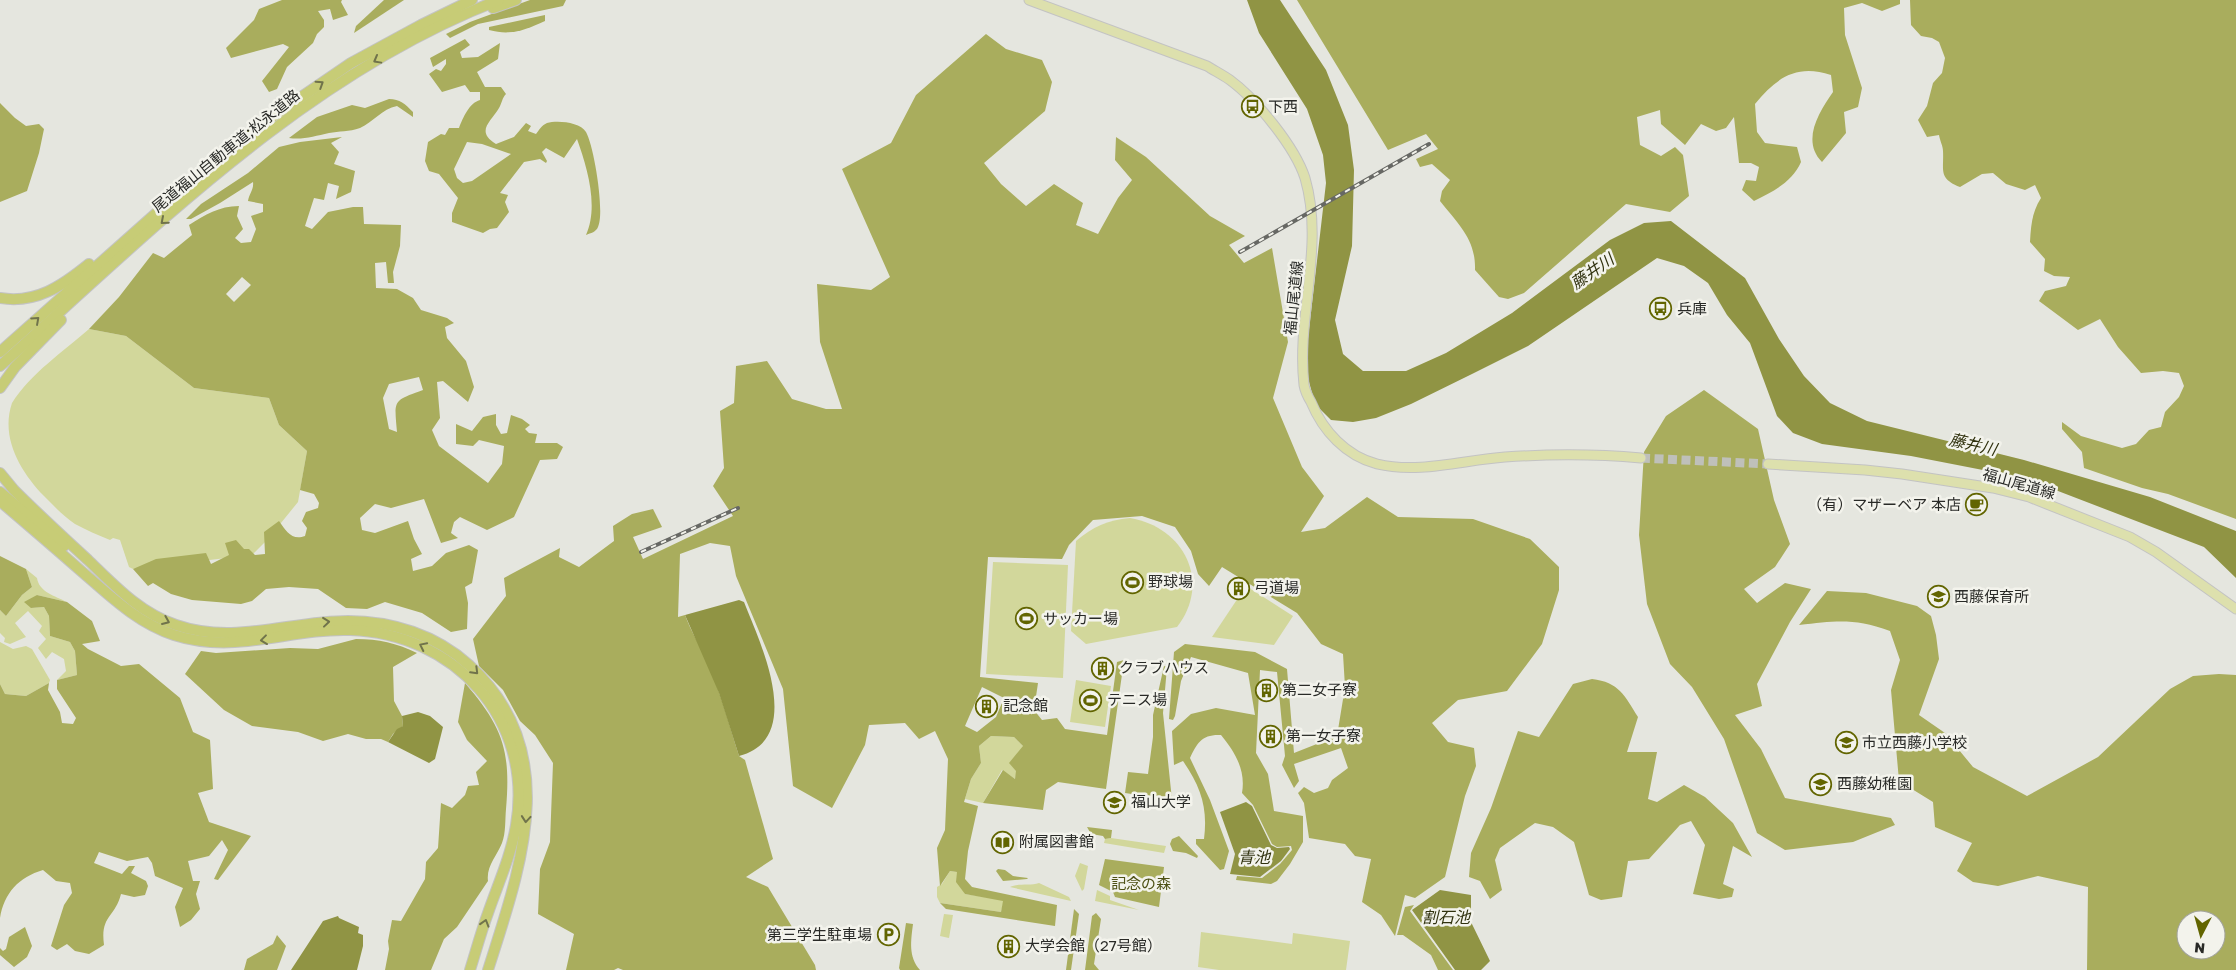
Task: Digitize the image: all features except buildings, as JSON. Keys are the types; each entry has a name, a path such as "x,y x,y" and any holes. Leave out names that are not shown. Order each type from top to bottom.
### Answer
{"highway":[{"path":"421,25 464,0"},
{"name":"尾道福山自動車道;松永道路","path":"0,352 207,168 309,91 421,25 472,0"},
{"name":"尾道福山自動車道;松永道路","path":"0,366 217,174 315,98 398,48 499,0"},
{"path":"398,48 471,16 516,0"},
{"path":"0,298 26,299 57,288 145,222"},
{"path":"0,388 15,367 119,260"},
{"path":"0,473 14,490 142,609"},
{"path":"0,492 110,586 142,609 175,625 208,633 244,633 328,621 349,620 389,625 404,628 434,641 448,649 474,670 497,697 513,725 528,784 526,826 521,854 488,970"},
{"path":"0,501 108,594"},
{"path":"0,511 138,617 155,627 190,639 235,643 329,631 369,631 401,637 429,649 468,678 490,702 506,731 516,767 518,802 512,844 470,970"}],"main road":[{"name":"福山尾道線","path":"1029,0 1207,66 1230,80 1274,125 1304,177 1313,220 1313,250 1302,353 1304,387 1318,419 1336,441 1360,457 1376,464 1396,467 1414,468 1505,457 1617,456 1641,458"},
{"name":"福山尾道線","path":"1768,464 1902,474 1993,488 2029,497 2130,537 2156,552 2236,609"}],"shaded area":[{"path":"89,329 126,336 194,388 269,398 279,425 307,451 298,502 268,539 252,555 133,569 129,567 120,540 113,538 110,540 75,524 51,503 28,476 15,454 11,441 9,416 12,403 38,372"},
{"name":"野球場","path":"1130,518 1149,523 1165,532 1178,545 1187,559 1192,575 1192,592 1187,610 1177,627 1086,644 1071,631 1076,541 1101,525 1114,520"},
{"name":"サッカー場","path":"993,562 1068,565 1063,678 986,674"},
{"path":"26,569 37,578 38,583 44,590 67,602 37,595 31,608 44,607 49,616 50,636 70,642 75,651 77,675 57,680 66,671 64,659 52,652 46,659 38,648 46,639 39,631 42,626 28,611 15,623 26,637 10,644 4,642 5,638 0,633 0,610 6,616 22,595 32,587"},
{"path":"1246,586 1293,616 1274,645 1212,637"},
{"path":"0,642 13,649 26,646 32,649 50,680 49,683 26,696 5,694 0,684"},
{"name":"テニス場","path":"1076,680 1111,686 1105,727 1070,722"},
{"path":"991,736 1014,737 1023,746 1015,779 1002,770 983,803 965,799 971,779 981,763 979,746"},
{"path":"1111,838 1166,846 1164,853 1104,843 1105,839"},
{"path":"1080,863 1088,866 1082,891 1075,876"},
{"path":"950,871 957,872 965,894 1004,900 1001,912 940,903 937,897 937,887 942,884"},
{"path":"1039,883 1069,897 1071,901 1010,887"},
{"path":"1097,890 1110,896 1110,900 1139,910 1095,901"},
{"path":"944,914 953,915 949,938 940,936"},
{"path":"1201,932 1292,944 1293,933 1350,941 1346,970 1219,970 1198,967"}],"green space":[{"path":"282,0 342,0 341,2 348,15 333,20 330,9 318,11 324,20 324,27 317,34 313,43 287,67 277,89 269,92 262,81 289,47 283,44 231,58 226,48 254,20 259,9"},
{"path":"384,0 404,0 354,33 356,26"},
{"path":"530,0 566,0 563,6 478,24 450,38 446,34 470,22"},
{"path":"1297,0 1900,0 1900,4 1882,11 1862,3 1844,8 1845,35 1862,88 1858,107 1844,112 1846,133 1822,162 1816,154 1813,145 1814,127 1822,108 1833,92 1831,75 1819,72 1808,71 1788,75 1771,87 1755,104 1757,132 1765,143 1797,147 1801,162 1793,175 1775,190 1754,201 1742,190 1746,180 1756,181 1759,167 1751,163 1739,163 1734,117 1726,128 1716,131 1701,124 1685,145 1661,124 1660,110 1637,117 1640,145 1661,156 1675,147 1683,155 1689,196 1670,212 1626,204 1524,293 1508,299 1499,297 1475,270 1475,259 1465,232 1440,201 1442,191 1450,180 1432,164 1420,167 1416,159 1438,149 1426,134 1388,150"},
{"path":"1910,0 2236,0 2236,519 2168,494 2142,488 2084,468 2082,452 2062,429 2062,422 2081,436 2122,448 2136,444 2149,430 2161,427 2165,412 2179,397 2184,386 2179,373 2163,371 2141,373 2118,347 2100,319 2078,330 2039,301 2045,291 2066,286 2070,277 2054,276 2044,271 2045,259 2030,242 2032,219 2041,198 2035,185 2025,190 2006,184 1993,173 1982,174 1960,187 1945,177 1943,149 1939,135 1927,137 1918,120 1927,106 1933,83 1942,73 1945,58 1939,42 1932,38 1921,36 1911,25"},
{"path":"545,15 545,21 524,29 511,32 489,30 489,27"},
{"path":"986,34 1006,49 1042,60 1052,82 1045,111 984,163 1001,184 1026,206 1054,184 1083,203 1076,225 1098,234 1118,198 1132,180 1115,160 1116,137 1146,157 1210,216 1245,236 1229,245 1244,263 1272,248 1288,342 1273,398 1302,467 1324,496 1301,532 1325,528 1367,497 1398,517 1473,519 1530,539 1559,567 1559,590 1542,644 1507,691 1458,700 1432,723 1448,742 1474,748 1476,766 1465,796 1445,877 1415,898 1405,895 1395,936 1381,915 1362,902 1371,859 1355,856 1345,844 1309,838 1304,803 1298,793 1304,787 1314,793 1328,788 1332,780 1348,768 1341,748 1294,764 1299,781 1294,788 1282,765 1285,756 1277,672 1260,670 1256,753 1268,774 1274,811 1303,816 1303,842 1277,881 1271,884 1236,880 1237,876 1262,878 1280,864 1292,850 1291,846 1277,847 1272,844 1253,805 1242,793 1241,769 1235,755 1221,735 1214,735 1201,740 1190,758 1210,800 1229,851 1224,869 1220,870 1196,844 1196,839 1204,839 1205,817 1202,798 1183,761 1174,765 1172,731 1191,714 1216,708 1255,715 1248,673 1191,657 1181,681 1175,716 1173,720 1169,719 1174,652 1185,644 1255,652 1287,669 1294,753 1337,736 1345,687 1343,654 1321,644 1297,613 1222,567 1209,586 1198,574 1191,551 1175,527 1142,516 1093,520 1069,545 1062,559 988,557 980,677 1038,683 1034,710 1042,720 1057,718 1065,729 1107,735 1117,662 1124,660 1106,789 1058,782 1046,790 1043,810 983,803 1003,770 1015,779 1016,771 1009,763 1023,746 1014,737 991,736 979,746 981,763 971,779 964,802 978,806 968,851 965,879 972,887 1057,905 1055,926 946,909 940,903 1001,912 1003,901 965,894 956,882 957,872 950,871 940,886 937,848 945,830 948,759 935,731 919,739 905,723 869,725 865,745 832,808 793,786 783,689 736,576 730,546 710,543 680,554 678,617 685,615 714,678 739,756 745,760 773,859 746,877 768,887 815,965 816,970 623,970 618,968 614,970 566,970 574,934 538,914 540,869 550,842 553,763 535,735 520,721 503,690 479,666 473,639 506,596 504,578 560,548 559,557 579,567 614,541 613,526 632,514 653,509 662,527 633,537 643,559 733,516 713,486 724,468 720,411 734,403 736,366 767,361 792,399 826,409 842,409 820,342 817,284 871,290 890,277 842,169 891,143 916,95","holes":["982,687 1004,698 996,717 977,732 965,726"]},
{"path":"465,39 470,45 460,52 462,58 478,57 500,43 498,59 477,72 485,87 501,87 506,94 489,122 486,131 486,135 496,144 514,137 526,123 531,126 528,131 536,134 544,125 551,122 574,124 586,132 598,180 600,219 596,230 586,235 590,224 592,199 588,174 577,139 564,158 546,148 542,152 547,161 546,163 540,159 524,162 500,193 508,195 505,202 509,212 497,228 483,233 452,222 452,213 458,198 439,174 429,171 425,161 428,142 441,134 445,135 449,128 459,128 473,104 480,100 480,92 470,92 465,85 442,92 429,74 436,69 441,71 446,64 446,59 433,67 430,58","holes":["467,142 482,144 511,154 472,181 463,183 457,178 454,169"]},
{"path":"389,99 405,104 413,112 413,117 397,106 387,110 360,128 304,138 289,138 317,117 352,105 365,108"},
{"path":"0,103 26,126 39,124 44,129 39,153 27,191 0,202"},
{"path":"342,137 331,143 339,152 334,164 355,171 351,192 336,199 339,186 328,183 324,200 314,198 305,226 312,229 328,212 353,207 363,207 364,224 401,225 400,246 393,272 394,283 388,283 386,262 375,263 376,288 397,289 413,298 421,310 447,318 454,323 445,327 447,338 466,361 474,387 468,402 443,381 437,382 440,418 432,430 439,446 488,483 502,464 504,446 479,440 473,446 456,444 456,424 472,431 483,417 496,414 496,425 501,434 507,433 511,415 522,419 530,425 525,429 529,433 537,434 535,443 557,443 563,447 557,459 540,460 514,517 487,530 460,517 454,522 451,533 458,538 441,543 424,499 391,508 375,504 360,518 362,530 375,533 408,521 414,539 422,554 411,559 413,571 432,566 446,553 469,545 478,550 472,583 465,587 468,603 467,629 451,632 422,613 385,602 367,609 346,608 318,589 289,587 266,589 252,601 241,604 192,600 171,594 153,583 148,586 133,569 156,559 206,553 211,564 229,555 225,543 236,540 244,549 249,549 255,555 265,554 264,532 279,521 293,536 305,536 307,528 302,521 306,512 318,508 319,503 314,494 300,490 307,451 279,425 269,398 194,388 126,336 89,329 119,297 153,253 164,258 192,235 189,225 207,215 219,209 239,206 237,216 243,229 235,238 241,243 251,242 256,229 251,216 263,212 263,204 248,201 253,182 220,203 191,219 186,219 201,204 248,173 279,147 300,142","holes":["242,277 251,285 234,302 226,294","419,377 423,390 401,399 396,407 397,432 389,429 383,398 389,384"]},
{"path":"1704,390 1758,429 1774,500 1790,544 1775,567 1744,589 1757,603 1785,583 1811,589 1790,622 1757,684 1762,706 1735,715 1761,749 1785,798 1891,818 1895,825 1853,842 1785,850 1757,833 1724,739 1692,687 1670,664 1647,604 1639,535 1644,452 1666,416"},
{"path":"0,556 26,569 32,587 22,595 6,616 0,610"},
{"path":"1827,591 1866,593 1917,606 1931,616 1939,659 1919,715 1945,733 1973,767 2027,796 2098,757 2170,689 2193,676 2236,675 2236,970 2087,970 2088,887 2038,876 1998,886 1973,882 1957,871 1972,843 1935,827 1933,802 1899,781 1891,690 1900,660 1890,631 1855,622 1824,622 1799,625"},
{"path":"37,595 67,602 92,621 100,641 82,644 88,649 121,666 139,664 180,698 193,732 210,740 213,789 198,793 209,822 251,836 218,880 214,879 228,850 222,840 209,856 188,861 193,881 200,881 196,894 200,909 191,920 180,927 175,907 183,888 155,876 152,863 148,857 127,861 99,852 94,863 122,874 129,866 135,866 131,873 146,881 148,886 145,895 134,897 121,894 104,928 104,945 89,954 75,951 67,944 57,950 51,946 64,905 72,893 70,883 56,881 43,870 27,877 14,887 5,901 0,918 0,684 5,694 26,696 49,683 48,690 60,712 62,723 73,724 76,718 57,689 57,680 77,675 75,651 70,642 50,636 49,616 44,607 31,608 24,602"},
{"path":"356,639 387,642 417,653 393,667 394,701 402,716 403,726 393,734 388,742 381,739 366,739 348,734 323,741 298,732 252,726 224,710 185,674 201,651 216,653 290,648 318,649"},
{"path":"1164,666 1167,667 1163,713 1172,800 1125,793 1128,772 1148,774 1153,737 1153,715"},
{"path":"1592,679 1609,683 1620,691 1638,717 1627,752 1657,752 1648,799 1657,802 1684,785 1705,797 1733,823 1752,857 1733,846 1723,884 1734,889 1732,897 1719,899 1693,894 1705,845 1691,821 1680,825 1649,859 1628,861 1622,897 1601,900 1589,895 1574,842 1553,827 1535,823 1500,848 1495,860 1502,890 1490,899 1480,881 1469,877 1471,853 1491,808 1518,731 1539,737 1573,684"},
{"path":"465,683 488,713 502,741 507,771 503,839 490,866 488,881 457,927 444,939 431,970 385,970 392,920 401,921 425,879 426,862 438,848 441,803 452,808 465,795 468,786 479,785 476,772 487,761 467,740 458,722"},
{"path":"1087,827 1112,830 1111,838 1105,839 1103,836 1091,834"},
{"path":"1179,836 1198,856 1197,858 1186,853 1173,851 1170,844 1172,839"},
{"name":"記念の森","path":"1105,859 1164,867 1159,907 1115,897 1113,892 1099,885"},
{"path":"998,869 1005,870 1013,876 1028,878 1003,881 996,871"},
{"path":"1414,905 1410,911 1453,970 1438,970 1431,955 1403,935 1397,935 1405,907"},
{"path":"1074,909 1079,914 1071,970 1066,970"},
{"path":"1096,913 1101,919 1094,964 1099,970 1085,970 1092,916"},
{"path":"906,923 913,924 912,954 920,970 900,970 899,968"},
{"path":"25,927 32,946 27,957 14,967 0,955 0,948 3,951 6,949 9,937"},
{"path":"277,935 286,946 277,970 244,970 247,959 273,944"}],"water":[{"name":"藤井川","path":"1247,0 1280,0 1326,70 1348,125 1354,170 1352,246 1335,320 1343,354 1363,371 1406,371 1446,353 1512,313 1610,240 1644,223 1671,221 1745,278 1779,339 1804,376 1830,403 1867,421 2024,460 2150,497 2236,531 2236,578 2204,547 2024,478 1911,456 1822,444 1793,433 1777,416 1750,343 1727,315 1708,283 1684,266 1657,258 1528,346 1472,374 1411,404 1376,418 1353,422 1331,420 1315,404 1308,378 1307,347 1326,183 1323,155 1307,109 1259,33"},
{"path":"739,600 744,602 769,670 774,693 774,714 770,732 758,747 739,756 719,693 685,615"},
{"path":"418,712 430,716 443,727 435,759 429,763 388,742 397,729 403,726 402,716"},
{"name":"青池","path":"1246,802 1252,806 1271,845 1277,848 1289,847 1290,849 1281,861 1260,877 1230,874 1235,854 1220,812"},
{"name":"割石池","path":"1440,890 1471,895 1471,922 1490,961 1481,970 1455,970 1412,910"},
{"path":"338,916 359,927 358,933 363,935 363,946 357,970 291,970 323,921"}],"tunnel":[{"path":"1641,458 1768,464"}],"railway":[{"path":"1240,252 1429,144"},
{"path":"641,552 738,508"}],"place":[{"name":"下西","path":"1252,107"},
{"name":"兵庫","path":"1661,309"},
{"name":"（有）マザーベア 本店","path":"1977,505"},
{"name":"野球場","path":"1132,582"},
{"name":"弓道場","path":"1238,588"},
{"name":"西藤保育所","path":"1938,597"},
{"name":"サッカー場","path":"1027,619"},
{"name":"クラブハウス","path":"1103,668"},
{"name":"第二女子寮","path":"1266,690"},
{"name":"テニス場","path":"1091,700"},
{"name":"記念館","path":"987,706"},
{"name":"第一女子寮","path":"1270,736"},
{"name":"市立西藤小学校","path":"1846,743"},
{"name":"西藤幼稚園","path":"1821,784"},
{"name":"福山大学","path":"1115,802"},
{"name":"附属図書館","path":"1003,842"},
{"name":"第三学生駐車場","path":"888,935"},
{"name":"大学会館（27号館）","path":"1009,946"}]}
